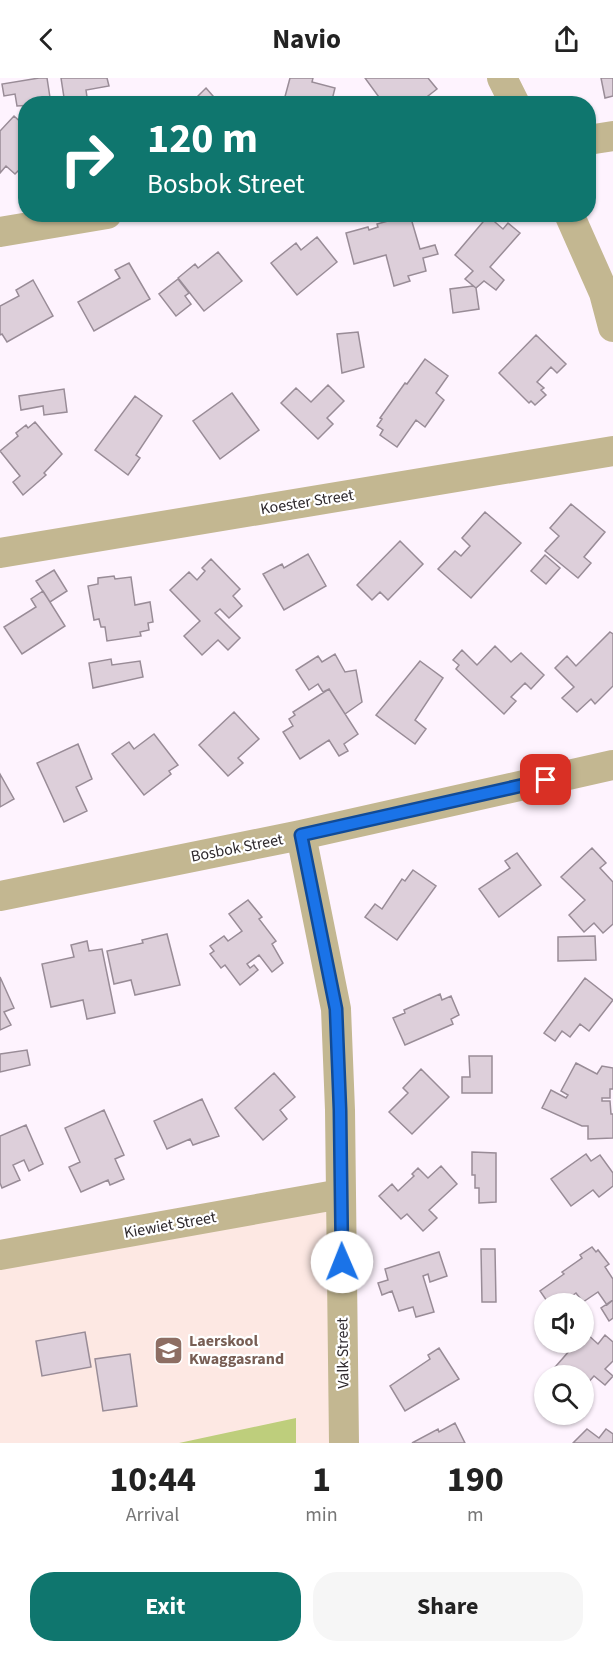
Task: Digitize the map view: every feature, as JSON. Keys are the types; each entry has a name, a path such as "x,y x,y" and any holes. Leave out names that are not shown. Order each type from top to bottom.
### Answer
{"street":[{"path":"502,78 511,96"},
{"path":"596,139 613,136"},
{"path":"0,232 59,222"},
{"path":"573,222 604,293 613,327"},
{"name":"Koester Street","path":"0,552 613,451"},
{"name":"Bosbok Street","path":"0,896 301,835 613,765"},
{"name":"Valk Street","path":"301,835 336,1009 344,1443"},
{"name":"Kiewiet Street","path":"0,1255 341,1194"}],"shaded area":[{"name":"Laerskool Kwaggasrand","path":"335,1197 336,1443 0,1443 0,1257"}],"green space":[{"path":"296,1418 296,1443 179,1443"}],"building":[{"path":"47,78 50,96 18,96 17,106 15,94 4,96 2,84"},
{"path":"61,78 107,78 109,86 86,90 87,96 64,96"},
{"path":"290,78 313,78 312,82 335,88 333,96 285,96"},
{"path":"365,78 428,78 437,89 428,96 378,96"},
{"path":"601,78 613,78 613,96 605,98"},
{"path":"206,88 213,96 198,96"},
{"path":"14,116 18,120 18,171 15,174 6,166 0,173 0,131"},
{"path":"412,222 420,249 435,245 438,254 423,258 426,271 408,276 410,281 394,286 386,255 354,264 346,233 368,227 369,230 378,227 377,224"},
{"path":"483,222 495,222 503,229 508,223 520,233 490,267 504,280 496,290 484,281 476,288 465,279 473,271 455,255"},
{"path":"317,237 337,262 297,295 271,263 296,243 301,250"},
{"path":"218,252 242,281 204,311 178,278 195,264 198,268"},
{"path":"129,263 150,299 94,331 78,302 120,278 115,270"},
{"path":"178,279 189,293 185,296 191,304 176,316 159,294"},
{"path":"33,280 53,316 7,342 2,334 0,335 0,306 19,296 16,290"},
{"path":"473,286 476,288 479,309 453,313 450,289"},
{"path":"358,332 364,367 342,373 337,334"},
{"path":"536,335 566,364 557,373 551,367 537,382 544,388 541,390 546,395 535,405 531,401 529,403 499,373"},
{"path":"425,359 448,376 436,393 444,400 425,427 416,420 397,447 380,435 383,430 377,426 382,419 380,418 405,383 407,384"},
{"path":"328,385 344,401 327,418 333,424 318,439 281,403 296,388 311,402"},
{"path":"64,389 67,412 44,415 43,406 21,410 19,396"},
{"path":"232,393 259,430 220,459 193,421"},
{"path":"135,396 162,416 136,455 140,458 128,475 95,450"},
{"path":"35,422 62,454 44,473 46,475 23,495 13,482 20,476 0,451 18,436 16,433 26,425 28,428"},
{"path":"571,504 605,532 584,557 591,563 578,578 545,551 559,536 550,528"},
{"path":"485,512 521,543 471,598 438,569 455,551 461,556 470,546 462,538"},
{"path":"400,541 423,564 388,600 380,592 372,600 357,585"},
{"path":"308,554 326,586 284,610 263,574 282,564 284,568"},
{"path":"545,555 560,568 546,584 531,571"},
{"path":"211,559 240,589 233,596 242,606 229,618 220,609 215,613 240,638 228,650 218,640 202,655 184,636 200,621 170,590 189,572 197,580 205,571 202,568"},
{"path":"54,570 67,591 50,602 36,581"},
{"path":"114,576 115,579 131,577 135,605 150,602 153,622 148,623 149,630 140,632 141,636 107,641 105,627 101,627 99,619 94,620 88,586 98,584 98,578"},
{"path":"43,591 65,626 22,654 4,627 36,607 31,599"},
{"path":"610,632 613,634 613,686 595,704 591,699 577,712 562,698 574,687 555,668 567,656 576,666"},
{"path":"495,646 511,662 521,653 544,675 531,689 525,683 511,697 516,701 504,714 456,669 459,665 453,660 462,650 477,665"},
{"path":"335,654 345,672 356,670 362,702 345,714 329,689 323,692 318,684 309,690 296,670 318,656 322,662"},
{"path":"111,659 112,665 140,661 143,677 93,688 89,663"},
{"path":"420,661 443,678 415,720 426,729 415,744 376,715"},
{"path":"329,689 358,734 344,744 348,751 339,756 329,740 300,759 283,732 293,726 289,719 295,715 293,712"},
{"path":"234,712 259,739 238,758 243,763 228,776 199,745"},
{"path":"154,734 178,765 169,771 171,774 144,795 112,754 129,742 134,749"},
{"path":"78,744 92,779 76,787 87,811 64,822 37,763"},
{"path":"0,774 14,799 0,807"},
{"path":"592,848 606,863 600,868 613,882 613,924 603,933 594,923 584,932 569,915 585,900 561,877"},
{"path":"517,853 541,885 499,917 479,889 510,868 505,861"},
{"path":"413,870 436,886 397,940 365,917 375,904 382,909 402,879 405,881"},
{"path":"248,900 262,917 259,919 276,941 272,944 283,963 272,972 259,955 247,964 250,968 254,965 258,970 240,985 225,965 221,968 210,954 214,951 210,946 224,936 228,941 242,931 229,914"},
{"path":"167,934 180,985 135,995 131,980 114,984 107,951 143,943 142,940"},
{"path":"595,936 596,960 558,961 558,937"},
{"path":"87,941 89,951 102,949 115,1013 87,1019 83,1000 51,1007 42,964 74,957 71,945"},
{"path":"0,977 14,1008 4,1012 11,1025 0,1030"},
{"path":"585,978 613,1000 589,1031 580,1024 570,1037 562,1031 555,1041 544,1033"},
{"path":"440,994 442,1000 451,996 459,1015 451,1019 453,1024 405,1045 393,1018 405,1013 404,1010"},
{"path":"27,1050 30,1065 0,1072 0,1054"},
{"path":"469,1056 492,1056 492,1093 462,1093 462,1077 470,1077"},
{"path":"576,1063 597,1074 602,1066 613,1068 613,1089 610,1089 610,1098 602,1098 602,1101 610,1101 611,1114 613,1114 613,1138 588,1139 588,1126 582,1126 542,1108 551,1090 566,1098 568,1095 561,1091"},
{"path":"421,1069 449,1097 412,1134 389,1112 408,1093 403,1088"},
{"path":"274,1073 295,1097 280,1110 287,1119 263,1140 235,1108"},
{"path":"202,1099 219,1136 193,1145 190,1139 167,1149 154,1121"},
{"path":"104,1110 124,1155 115,1159 124,1179 110,1185 108,1180 81,1192 69,1167 80,1162 65,1128"},
{"path":"26,1125 43,1164 29,1171 24,1160 13,1165 20,1180 2,1188 0,1183 0,1136"},
{"path":"472,1152 496,1153 496,1202 479,1203 479,1188 475,1188 475,1175 472,1175"},
{"path":"586,1154 591,1161 600,1155 613,1173 613,1186 599,1197 593,1190 571,1206 551,1179"},
{"path":"441,1166 457,1184 429,1210 437,1218 423,1231 407,1214 401,1219 379,1196 392,1184 398,1191 414,1176 412,1174 418,1168 428,1178"},
{"path":"592,1247 596,1252 598,1250 609,1264 605,1267 613,1279 613,1300 607,1305 598,1292 594,1295 541,1293 540,1291 582,1258 580,1255"},
{"path":"481,1249 495,1249 496,1302 482,1302"},
{"path":"439,1252 447,1276 430,1282 428,1274 423,1276 434,1312 416,1317 413,1307 399,1311 392,1291 382,1295 378,1283 388,1280 385,1269"},
{"path":"613,1300 613,1318 609,1321 601,1308"},
{"path":"85,1332 91,1367 42,1376 36,1341"},
{"path":"605,1335 613,1342 613,1361 605,1369 613,1376 605,1385 594,1376 594,1365 557,1365 567,1353 594,1353 594,1340 598,1344"},
{"path":"439,1348 459,1379 405,1411 390,1386 430,1359 428,1355"},
{"path":"130,1354 137,1406 103,1411 95,1359"},
{"path":"455,1423 465,1443 412,1443 438,1429 439,1432"},
{"path":"587,1429 599,1438 606,1429 613,1434 613,1443 573,1443"}],"place":[{"name":"Laerskool Kwaggasrand","path":"168,1350"}],"route":[{"path":"342,1262 336,1009 301,835 546,780"}]}
